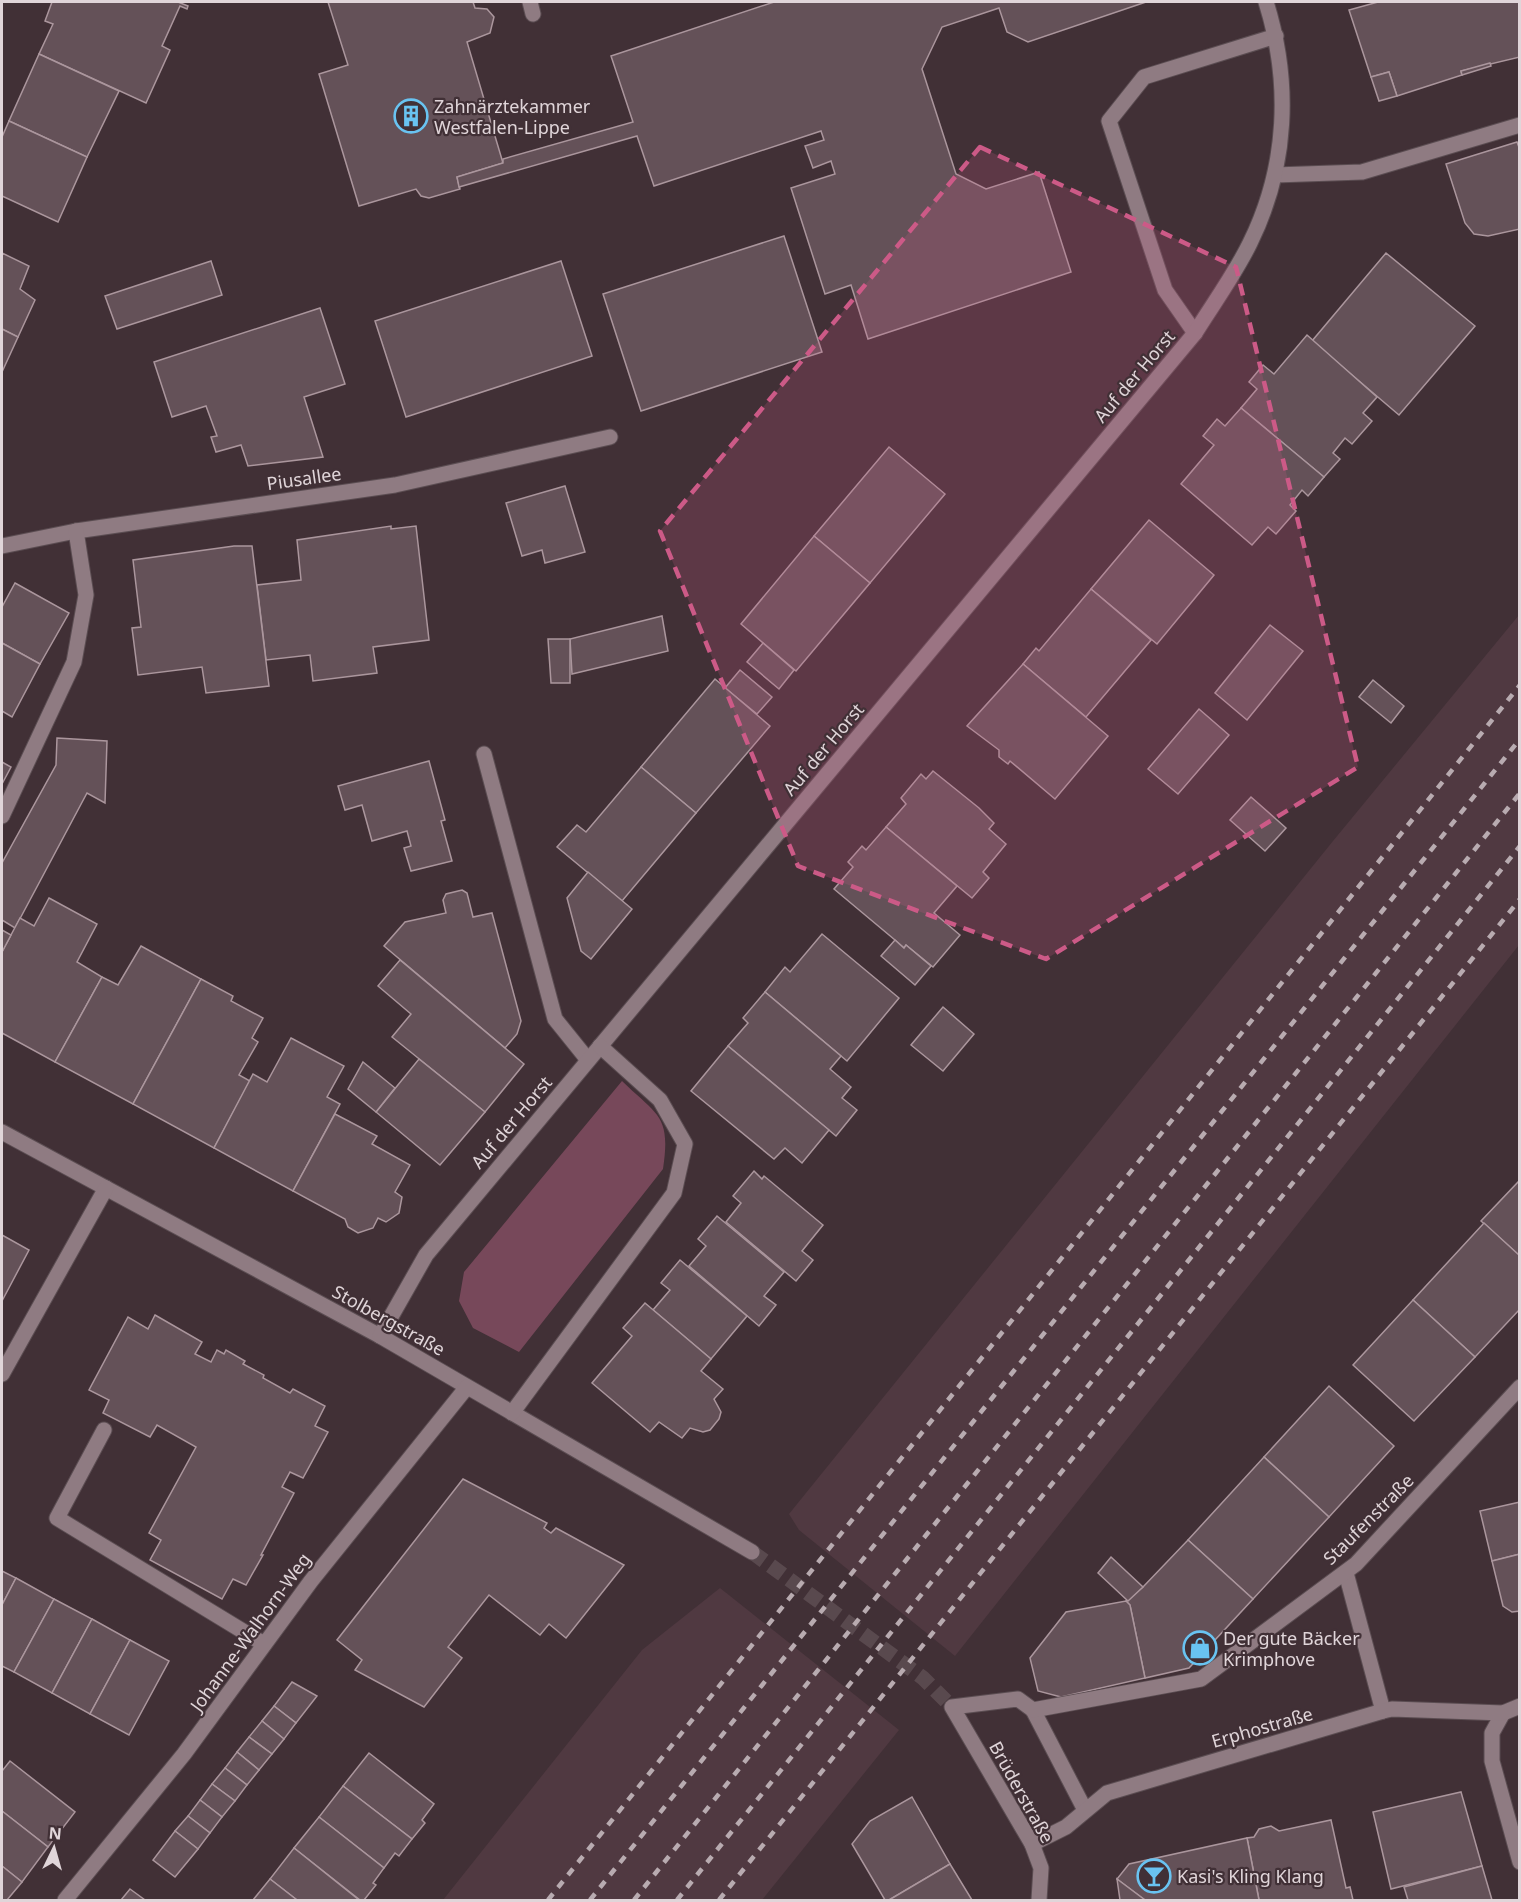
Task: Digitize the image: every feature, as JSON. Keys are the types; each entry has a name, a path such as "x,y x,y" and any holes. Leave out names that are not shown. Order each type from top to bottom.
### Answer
{"street":[{"name":"Auf der Horst","path":"380,1336 426,1255 1195,333 1250,242 1275,175 1284,115 1282,72 1276,36 1266,2"},
{"path":"1195,333 1165,290 1109,121 1143,77 1276,36"},
{"path":"1275,175 1362,172 1520,124"},
{"name":"Piusallee","path":"2,546 76,531 395,485 610,437"},
{"path":"2,816 74,662 86,595 76,531"},
{"path":"484,754 555,1019 588,1060"},
{"path":"512,1413 674,1193 685,1144 660,1100 600,1046"},
{"name":"Stolbergstraße","path":"2,1132 380,1336 752,1552"},
{"path":"2,1374 106,1188"},
{"name":"Johanne-Walhorn-Weg","path":"65,1900 184,1754 311,1581 467,1387"},
{"name":"Staufenstraße","path":"1034,1710 1201,1679 1351,1569 1520,1387"},
{"path":"104,1430 57,1518 264,1644"},
{"path":"1351,1569 1387,1710"},
{"name":"Brüderstraße","path":"1034,1710 1018,1699 952,1707 1032,1844 1041,1868 1038,1900"},
{"name":"Erphostraße","path":"1032,1844 1066,1827 1107,1793 1387,1710 1503,1713 1520,1706"},
{"path":"1034,1710 1086,1810"},
{"path":"1503,1713 1492,1733 1492,1761 1520,1862"}],"highlighted area":[{"path":"980,147 1236,267 1358,767 1046,959 798,866 660,531"}],"shaded area":[{"path":"1519,615 1519,945 955,1656 799,1530 789,1514 1333,841"},
{"path":"622,1081 659,1118 665,1137 663,1169 519,1352 473,1328 459,1301 464,1272"},
{"path":"720,1588 899,1730 762,1900 443,1900 642,1650"}],"building":[{"path":"52,2 178,2 188,6 187,9 180,6 162,46 170,50 146,103 39,54 53,24 45,21"},
{"name":"Zahnärztekammer Westfalen-Lippe","path":"328,2 473,2 475,8 487,9 494,17 490,33 467,42 503,163 457,177 460,189 429,198 421,196 416,189 359,206 319,74 348,65"},
{"path":"774,2 1146,2 1028,42 1007,32 999,8 942,27 922,69 956,174 986,189 1039,172 1071,272 868,339 851,285 825,294 791,188 835,174 831,161 813,168 805,146 824,140 821,131 654,186 637,136 459,187 457,177 503,163 503,159 633,122 611,56"},
{"path":"1378,2 1520,2 1520,57 1461,71 1462,75 1397,96 1389,72 1371,77 1349,10"},
{"path":"39,54 119,91 87,157 9,121"},
{"path":"1490,63 1491,66 1462,75 1461,71"},
{"path":"1389,72 1397,96 1379,101 1371,77"},
{"path":"9,121 87,157 58,222 2,196 2,137"},
{"path":"1517,142 1520,150 1520,229 1488,236 1474,234 1465,223 1446,164"},
{"path":"784,236 822,352 641,411 603,294"},
{"path":"2,253 29,266 20,289 35,300 18,337 2,329"},
{"path":"1386,253 1475,326 1399,415 1312,341"},
{"path":"211,261 222,295 117,329 105,296"},
{"path":"561,261 592,356 406,417 375,321"},
{"path":"320,308 345,384 304,397 323,457 248,466 241,445 216,452 211,437 217,436 206,406 172,417 154,362"},
{"path":"2,329 18,337 2,372"},
{"path":"1307,335 1377,397 1363,413 1372,421 1352,444 1345,438 1333,453 1340,459 1324,477 1241,408 1257,389 1249,382 1263,365 1274,374"},
{"path":"1241,408 1324,477 1308,496 1302,490 1290,505 1296,511 1276,534 1268,527 1252,545 1181,484 1214,445 1203,436 1217,419 1225,426"},
{"path":"889,447 945,494 870,583 814,536"},
{"path":"565,486 585,552 545,563 542,550 522,556 506,503"},
{"path":"1149,520 1214,575 1157,644 1091,589"},
{"path":"391,526 391,529 416,526 429,640 373,647 377,673 313,681 310,655 266,660 257,585 301,580 297,540"},
{"path":"814,536 870,583 796,671 741,624"},
{"path":"234,546 252,546 269,686 206,693 202,667 138,675 132,628 141,627 133,560"},
{"path":"15,583 69,613 40,664 2,643 2,607"},
{"path":"1091,589 1151,640 1086,717 1023,664 1036,648 1039,651"},
{"path":"662,616 668,651 572,674 570,639"},
{"path":"1270,625 1303,651 1247,720 1215,693"},
{"path":"548,639 570,639 570,683 551,683"},
{"path":"2,643 40,664 12,717 2,711"},
{"path":"763,643 794,670 779,689 747,662"},
{"path":"1023,664 1108,736 1055,799 1010,761 1008,764 999,757 999,750 967,726"},
{"path":"740,670 772,697 757,714 725,688"},
{"path":"715,679 770,726 696,813 641,767"},
{"path":"1373,680 1404,706 1391,723 1359,697"},
{"path":"1199,709 1229,735 1178,794 1148,769"},
{"path":"57,738 107,741 105,803 87,793 15,928 2,920 2,863 56,765"},
{"path":"429,761 445,820 441,821 452,861 411,871 404,848 411,846 407,831 372,841 362,805 345,810 338,786"},
{"path":"2,762 11,767 2,784"},
{"path":"641,767 696,813 622,901 557,847 577,825 586,832"},
{"path":"933,771 994,823 989,829 1006,844 983,872 989,878 972,898 886,827 906,804 901,798 921,774 926,779"},
{"path":"1251,797 1286,828 1265,851 1230,820"},
{"path":"886,827 957,886 934,913 960,935 933,967 906,945 904,948 834,889 853,867 848,862 862,846 866,850"},
{"path":"588,872 632,909 591,959 581,951 567,898"},
{"path":"462,890 467,893 473,917 492,913 521,1021 517,1034 505,1048 384,946 405,922 446,913 443,900 446,894"},
{"path":"49,898 97,924 77,962 102,977 55,1062 2,1033 2,952 20,918 34,926"},
{"path":"2,930 11,935 2,952"},
{"path":"822,934 899,998 847,1061 765,992 785,967 790,972"},
{"path":"895,940 904,948 906,945 931,966 915,985 881,956"},
{"path":"141,946 201,979 133,1104 55,1062 102,977 118,985"},
{"path":"400,960 524,1064 485,1112 392,1037 411,1014 378,986"},
{"path":"201,979 233,996 231,1001 263,1018 252,1038 258,1042 239,1075 250,1081 214,1148 133,1104"},
{"path":"765,992 841,1056 830,1069 851,1087 842,1098 857,1110 836,1136 728,1046 748,1023 743,1018"},
{"path":"943,1007 974,1034 943,1071 911,1045"},
{"path":"291,1038 344,1066 327,1097 340,1104 293,1191 214,1148 253,1074 267,1082"},
{"path":"728,1046 829,1130 802,1163 785,1148 774,1159 691,1091"},
{"path":"419,1059 485,1112 440,1165 376,1112"},
{"path":"363,1062 395,1088 376,1112 348,1089"},
{"path":"335,1114 377,1136 372,1144 410,1165 395,1192 402,1197 399,1213 386,1222 378,1218 373,1228 358,1233 348,1227 345,1219 293,1191"},
{"path":"754,1171 762,1179 764,1176 823,1225 802,1251 813,1260 796,1281 726,1222 741,1203 733,1196"},
{"path":"1520,1180 1520,1256 1481,1221"},
{"path":"717,1216 784,1272 764,1296 776,1305 759,1326 689,1266 706,1246 698,1239"},
{"path":"1484,1223 1520,1256 1520,1309 1475,1357 1413,1300"},
{"path":"2,1235 29,1250 2,1301"},
{"path":"680,1260 747,1316 711,1359 653,1310 670,1290 661,1283"},
{"path":"1413,1300 1475,1357 1414,1421 1353,1365"},
{"path":"645,1303 711,1359 701,1371 723,1389 714,1399 721,1412 719,1419 710,1430 703,1432 690,1428 682,1438 659,1422 650,1432 592,1383 632,1336 623,1328"},
{"path":"155,1315 202,1342 195,1354 211,1362 217,1350 224,1354 226,1350 245,1361 243,1364 264,1375 263,1378 290,1393 293,1389 325,1406 315,1426 328,1432 303,1478 290,1472 282,1487 294,1493 261,1555 263,1555 246,1585 233,1579 222,1599 150,1560 161,1540 149,1533 196,1447 157,1425 150,1437 103,1413 109,1400 89,1390 128,1317 148,1329"},
{"path":"1329,1386 1394,1446 1329,1517 1264,1457"},
{"path":"1264,1457 1329,1517 1253,1599 1188,1540"},
{"path":"463,1479 547,1523 544,1528 551,1533 556,1528 624,1565 566,1638 549,1624 540,1635 489,1595 448,1647 462,1658 424,1707 355,1670 362,1660 337,1640"},
{"path":"1520,1502 1520,1554 1492,1561 1480,1511"},
{"path":"1188,1540 1253,1599 1189,1668 1145,1678 1130,1605 1126,1601 1143,1587"},
{"path":"1520,1554 1520,1611 1512,1612 1503,1606 1492,1561"},
{"path":"1111,1557 1143,1587 1128,1601 1098,1573"},
{"path":"2,1571 16,1578 2,1605"},
{"path":"16,1578 54,1599 14,1672 2,1666 2,1605"},
{"path":"54,1599 92,1619 52,1693 14,1672"},
{"path":"1126,1601 1130,1605 1145,1678 1061,1697 1038,1691 1030,1658 1066,1612"},
{"path":"92,1619 130,1640 90,1714 52,1693"},
{"path":"130,1640 169,1661 129,1735 90,1714"},
{"path":"292,1682 317,1696 296,1723 274,1706"},
{"path":"274,1706 296,1723 284,1739 262,1721"},
{"path":"262,1721 284,1739 272,1754 249,1737"},
{"path":"249,1737 272,1754 259,1770 237,1752"},
{"path":"237,1752 259,1770 247,1785 225,1768"},
{"path":"369,1753 434,1804 422,1820 425,1823 412,1839 343,1786"},
{"path":"10,1761 75,1812 48,1847 2,1811 2,1771"},
{"path":"225,1768 247,1785 235,1801 212,1784"},
{"path":"212,1784 235,1801 222,1817 200,1800"},
{"path":"343,1786 412,1839 399,1856 395,1853 384,1868 319,1817"},
{"path":"1461,1792 1482,1866 1391,1889 1373,1812"},
{"path":"912,1797 950,1864 889,1900 885,1900 852,1844 870,1821"},
{"path":"200,1800 222,1817 210,1833 188,1816"},
{"path":"2,1811 48,1847 22,1882 2,1866"},
{"path":"188,1816 210,1833 198,1849 175,1831"},
{"path":"319,1817 384,1868 373,1883 376,1885 364,1900 360,1900 294,1848"},
{"path":"1331,1820 1346,1888 1350,1887 1353,1900 1259,1900 1247,1838 1254,1837 1259,1829 1271,1826 1279,1831"},
{"path":"175,1831 198,1849 175,1877 153,1860"},
{"path":"1247,1838 1259,1900 1145,1900 1117,1879 1129,1864"},
{"path":"294,1848 359,1900 297,1900 270,1879"},
{"path":"950,1864 972,1900 889,1900"},
{"path":"2,1866 22,1882 7,1900 2,1900"},
{"path":"1482,1866 1492,1900 1408,1900 1404,1887"},
{"path":"270,1879 297,1900 253,1900"},
{"path":"1117,1879 1145,1900 1120,1900"},
{"path":"130,1889 145,1900 121,1900"}],"tunnel":[{"path":"752,1552 923,1678 952,1707"}],"railway":[{"path":"548,1900 1520,685"},
{"path":"590,1900 1520,739"},
{"path":"634,1900 1520,793"},
{"path":"677,1900 1520,846"},
{"path":"719,1900 1520,899"}],"place":[{"name":"Zahnärztekammer Westfalen-Lippe","path":"411,116"},
{"name":"Der gute Bäcker Krimphove","path":"1200,1648"},
{"name":"Kasi's Kling Klang","path":"1154,1876"}]}
